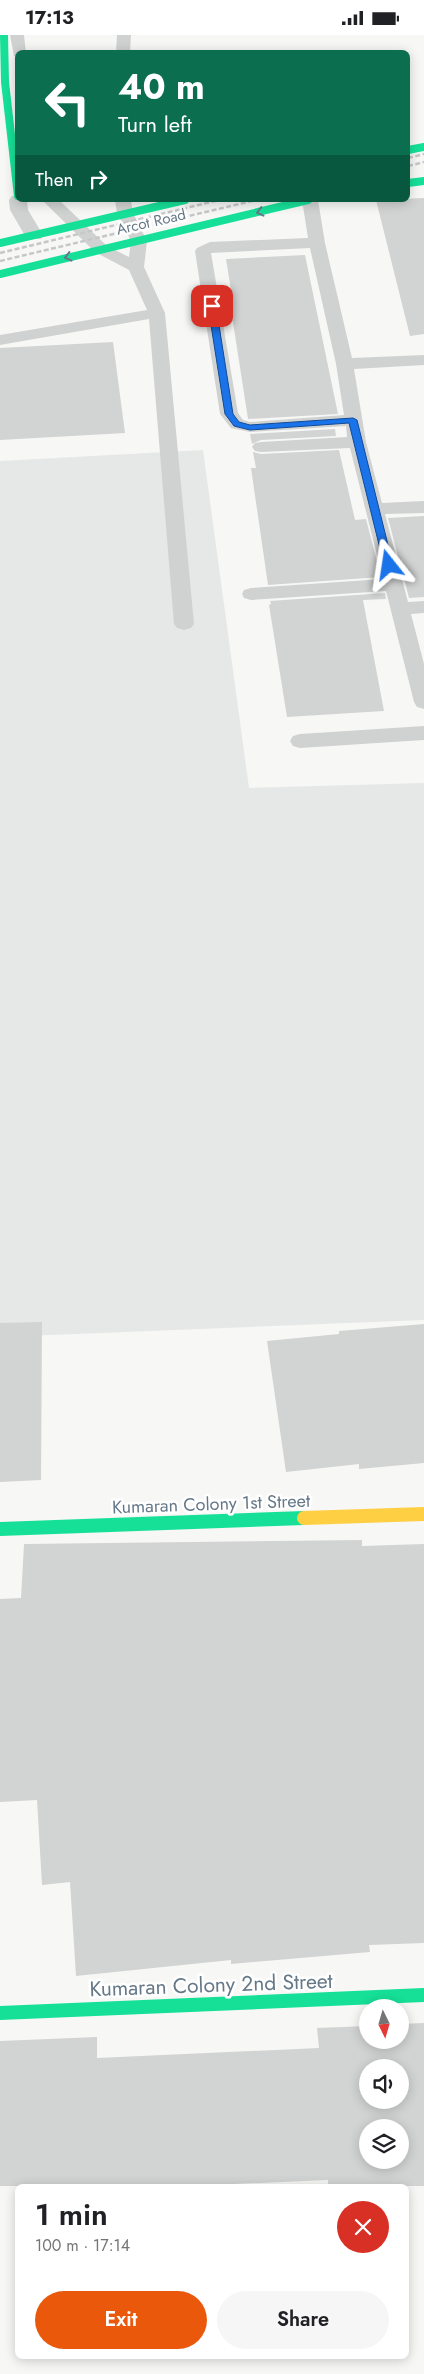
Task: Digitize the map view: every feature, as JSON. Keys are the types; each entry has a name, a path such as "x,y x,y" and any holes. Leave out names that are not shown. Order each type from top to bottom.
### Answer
{"street":[{"path":"4,35 3,82 15,178"},
{"path":"410,150 424,147"},
{"path":"410,183 424,181"},
{"path":"0,214 18,202 34,235"},
{"name":"Arcot Road","path":"0,243 77,224 124,207 165,202"},
{"name":"Arcot Road","path":"0,274 301,202"},
{"name":"Kumaran Colony 1st Street","path":"0,1529 424,1514"},
{"name":"Kumaran Colony 2nd Street","path":"0,2013 424,1995"}],"lane":[{"path":"17,35 19,50"},
{"path":"124,35 124,50"},
{"path":"52,202 101,249 136,267"},
{"path":"309,202 317,243 346,365 356,442 424,702"},
{"path":"124,207 139,241 136,267 157,313 184,624"},
{"path":"317,243 210,247 204,251 229,414 236,424 250,427 353,420"},
{"path":"0,340 157,313"},
{"path":"346,365 424,361"},
{"path":"261,447 356,442"},
{"path":"374,509 424,507"},
{"path":"250,593 394,584"},
{"path":"400,609 424,607"},
{"path":"300,741 424,733"}],"shaded area":[{"path":"203,450 249,788 424,783 424,1320 0,1337 0,461"}],"building":[{"path":"424,198 424,334 410,336 376,202 410,202 410,199"},
{"path":"305,255 338,414 248,419 228,290 231,290 226,259"},
{"path":"113,342 125,433 0,440 0,348"},
{"path":"335,429 336,436 261,440 252,444 250,434"},
{"path":"339,450 355,520 366,519 381,577 268,585 251,468 256,468 253,452 261,454"},
{"path":"424,516 424,597 409,598 388,518"},
{"path":"385,593 386,599 363,600 384,711 287,717 269,605 271,604 270,601"},
{"path":"42,1322 41,1480 0,1482 0,1323"},
{"path":"424,1324 424,1463 359,1469 359,1464 286,1472 267,1341 339,1334 339,1331"},
{"path":"362,1540 362,1546 424,1544 424,1943 369,1945 370,1952 231,1964 231,1960 76,1976 70,1882 42,1885 37,1800 0,1802 0,1599 21,1598 24,1544"},
{"path":"424,2023 424,2186 409,2186 409,2184 328,2184 328,2180 234,2184 15,2184 15,2186 0,2186 0,2041 97,2037 97,2058 319,2048 317,2028 359,2026 359,2049 409,2049 409,2024"}],"railway":[{"path":"410,158 424,154"},
{"path":"410,166 424,162"},
{"path":"0,253 211,202"},
{"path":"0,261 248,202"}],"traffic: fast":[{"path":"4,35 5,82 15,170"},
{"path":"410,150 424,147"},
{"path":"410,183 424,181"},
{"path":"0,243 176,202"},
{"path":"0,274 300,202"},
{"path":"0,1529 304,1518"},
{"path":"0,2013 424,1995"}],"traffic: slow":[{"path":"304,1518 424,1514"}],"route":[{"path":"212,306 229,414 236,424 250,427 353,420 356,442 389,565"}]}
